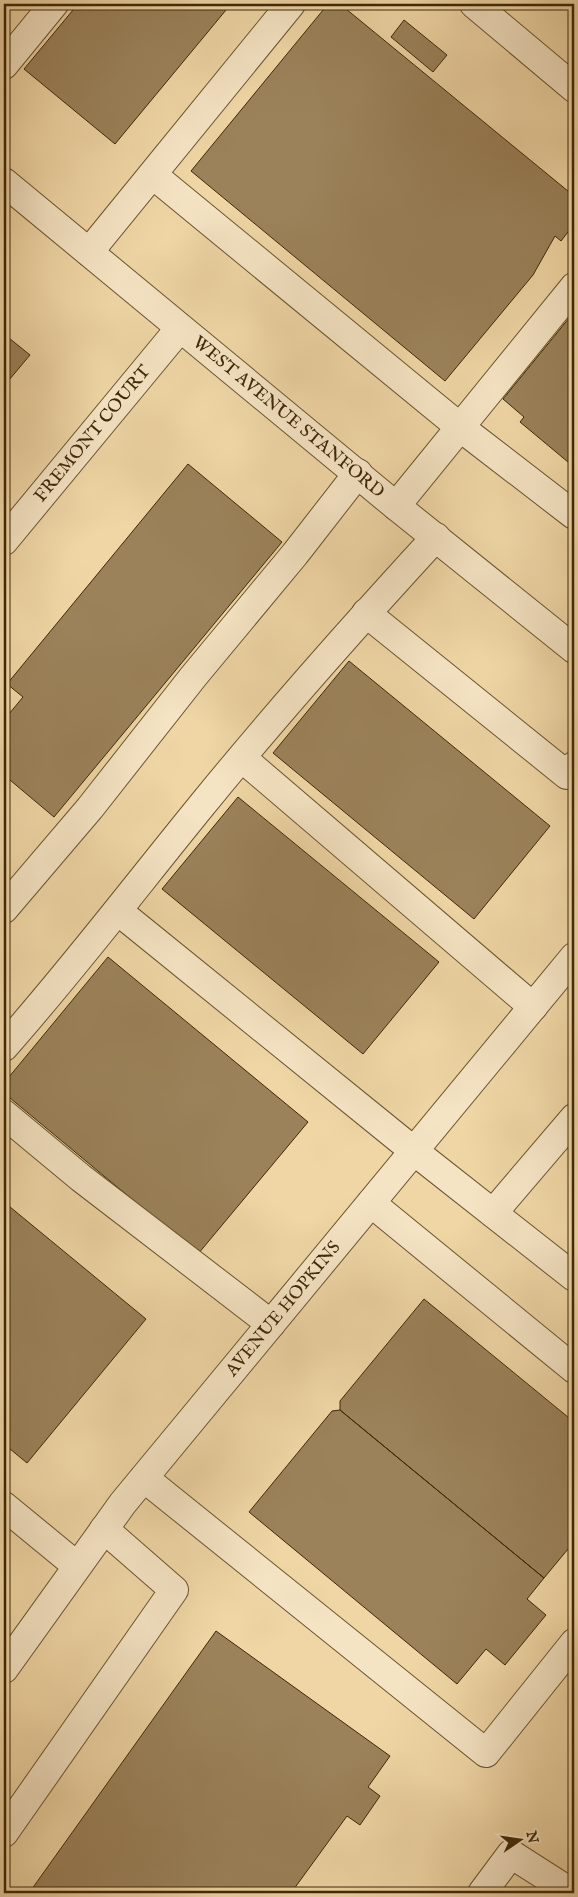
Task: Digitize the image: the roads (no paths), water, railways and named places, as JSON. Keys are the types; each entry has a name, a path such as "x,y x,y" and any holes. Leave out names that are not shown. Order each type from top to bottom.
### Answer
{"street":[{"path":"4,65 54,4"},
{"path":"90,252 291,4"},
{"path":"474,4 574,88"},
{"path":"153,175 461,428 574,515"},
{"name":"WEST AVENUE STANFORD","path":"4,182 396,506 574,650"},
{"path":"396,506 574,286"},
{"name":"FREMONT COURT","path":"4,541 180,328"},
{"path":"4,909 90,808 358,473"},
{"path":"4,1048 43,1003 242,758 366,613 436,537"},
{"path":"366,613 567,776 574,766"},
{"path":"242,758 533,1007"},
{"path":"118,910 414,1151 574,1277"},
{"name":"AVENUE HOPKINS","path":"4,1668 104,1529 144,1478 574,957"},
{"path":"4,1114 81,1178 271,1324"},
{"path":"493,1213 574,1118"},
{"path":"371,1203 574,1370"},
{"path":"144,1478 486,1753 574,1643"},
{"path":"4,1506 77,1566"},
{"path":"4,1833 174,1590 104,1529"},
{"path":"482,1893 511,1854 572,1893"}]}
